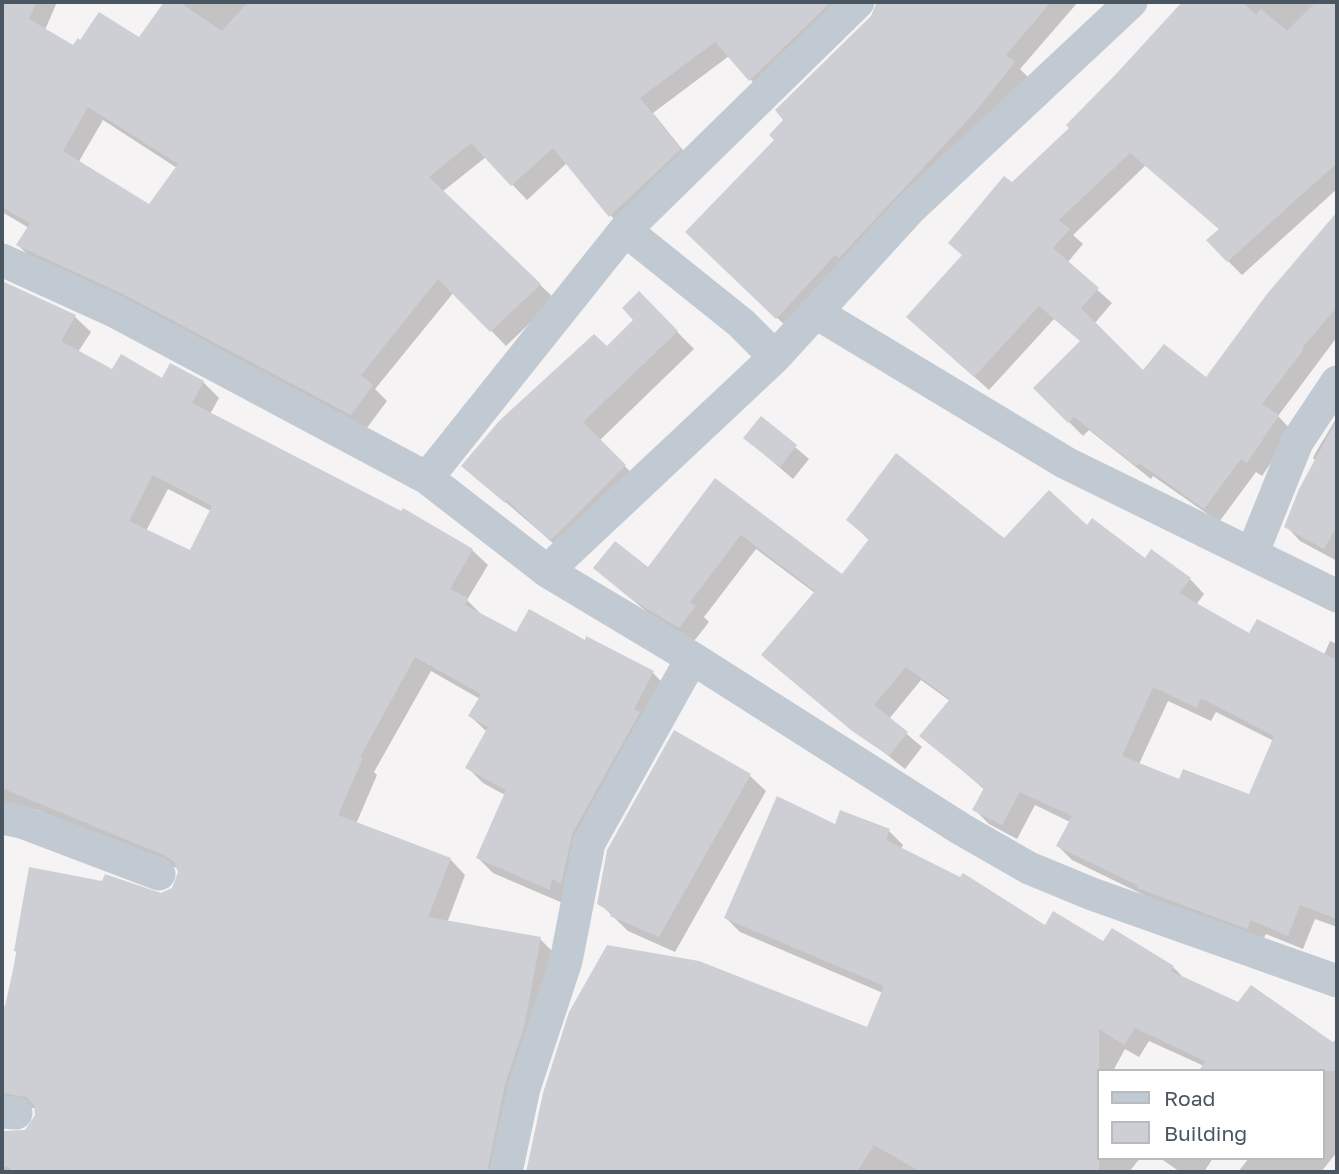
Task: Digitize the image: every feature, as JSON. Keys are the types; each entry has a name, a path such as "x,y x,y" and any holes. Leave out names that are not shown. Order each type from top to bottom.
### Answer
{"street":[{"path":"427,478 625,230 858,2"},
{"path":"547,571 775,357 911,208 1131,2"},
{"path":"625,230 741,323 775,357"},
{"path":"2,260 114,311 427,478 547,571 692,658 961,829 1029,867 1092,894 1337,981"},
{"path":"816,312 1066,463 1337,596"},
{"path":"1252,554 1297,442 1337,382"},
{"path":"506,1172 524,1088 566,961 589,843 692,658"},
{"path":"2,818 22,821 159,874"}],"building":[{"path":"2,2 37,2 29,19 73,45 78,38 80,40 99,12 139,37 164,2 179,2 222,31 248,2 831,2 749,81 715,42 640,98 681,149 609,217 553,148 511,186 471,143 429,177 541,284 490,332 438,279 361,375 373,385 351,415 123,294 16,245 30,223 2,207","holes":["88,107 178,164 149,204 63,151"]},
{"path":"877,2 1051,2 1006,55 1015,62 975,112 839,258 835,255 776,319 685,232 774,140 769,135 783,120 775,110 871,16"},
{"path":"1182,2 1242,2 1256,15 1261,9 1287,31 1316,2 1337,2 1337,163 1227,262 1206,240 1219,229 1130,153 1059,220 1070,229 1053,248 1099,288 1081,308 1143,370 1164,344 1206,377 1267,294 1337,212 1337,307 1302,348 1304,349 1262,404 1279,415 1247,463 1241,459 1204,509 1139,463 1136,466 1074,417 1068,423 1033,388 1080,341 1039,306 974,377 906,317 962,255 948,243 1004,176 1012,182 1069,128 1066,125"},
{"path":"2,281 76,315 61,341 112,369 121,354 162,378 170,363 204,381 192,403 401,511 403,508 473,549 450,589 468,598 465,605 516,632 529,609 585,640 586,636 654,671 634,709 640,712 572,834 561,884 552,879 550,890 476,858 506,790 465,768 488,727 468,716 481,694 415,657 360,757 363,758 338,815 451,858 428,917 541,937 524,1027 505,1084 487,1172 10,1172 11,1168 2,1166 2,1131 25,1130 35,1115 34,1105 26,1097 2,1093 2,1006 5,1006 17,952 14,951 29,867 102,881 105,874 161,893 172,888 178,872 174,862 166,856 2,788","holes":["153,475 212,506 190,550 129,521"]},
{"path":"639,291 678,331 583,422 626,465 550,541 507,500 505,503 461,466 500,420 594,334 607,346 633,320 622,308"},
{"path":"761,416 797,445 780,467 743,438"},
{"path":"1337,419 1337,526 1324,549 1284,527 1299,489"},
{"path":"896,453 1004,538 1049,490 1087,525 1092,518 1145,558 1151,549 1191,578 1179,593 1249,633 1257,619 1337,660 1337,919 1300,905 1288,936 1251,920 1247,929 1137,888 1139,886 1056,846 1072,816 1020,792 1002,825 972,810 984,788 919,736 950,699 906,667 874,705 908,732 889,756 852,731 761,655 815,591 741,535 690,602 696,606 679,628 631,599 593,568 615,541 648,567 715,478 842,574 869,539 846,520","holes":["1153,687 1197,708 1201,698 1274,736 1249,794 1183,769 1179,779 1122,756"]},
{"path":"674,730 751,774 659,937 610,916 612,913 597,904 607,850"},
{"path":"777,796 835,824 840,810 890,829 886,840 960,877 963,873 1045,925 1053,911 1103,941 1112,928 1174,966 1171,971 1238,1002 1251,985 1337,1045 1337,1071 1200,1069 1205,1061 1135,1028 1124,1045 1099,1029 1099,1172 921,1172 874,1145 857,1172 526,1172 543,1093 569,1012 607,945 699,961 867,1027 884,986 724,918"}]}
